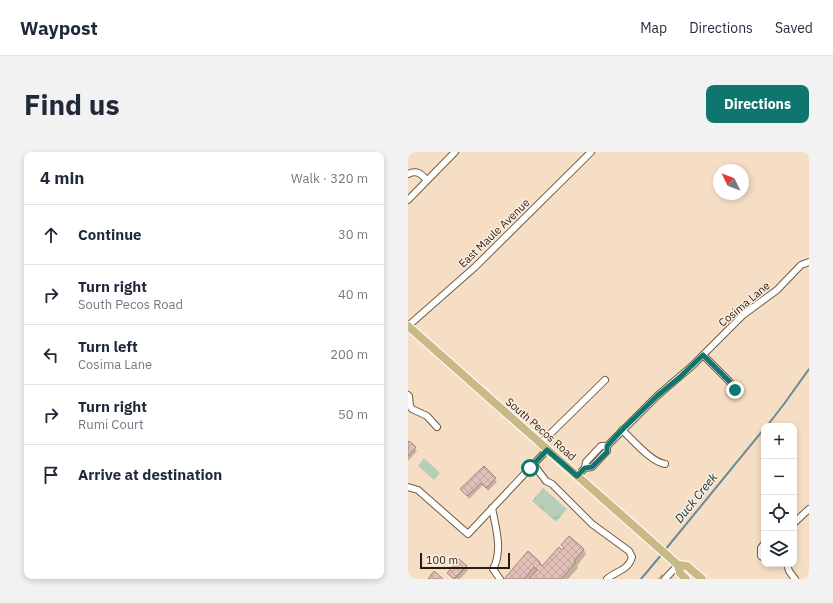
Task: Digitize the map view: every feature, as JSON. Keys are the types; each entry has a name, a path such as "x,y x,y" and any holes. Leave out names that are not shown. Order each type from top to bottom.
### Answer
{"main road":[{"name":"South Pecos Road","path":"408,326 540,444 677,563 680,573 686,579"},
{"path":"677,563 687,566 702,579"}],"street":[{"path":"408,200 455,152"},
{"name":"East Maule Avenue","path":"408,326 474,267 591,152"},
{"path":"408,174 414,171 419,172 427,180"},
{"name":"Cosima Lane","path":"585,468 592,467 607,452 607,446 622,430 657,396 680,377 743,315 777,290 801,265 809,262"},
{"path":"703,355 729,381 735,390"},
{"path":"540,444 605,380"},
{"path":"408,395 410,396 410,406 412,409 427,416 437,426"},
{"path":"622,430 654,460 665,464"},
{"name":"Cosima Lane","path":"577,476 585,468 586,462 601,446 607,446"},
{"path":"408,487 418,490 468,534 547,450"},
{"path":"595,453 601,458"},
{"path":"534,465 546,481 552,484 592,524 629,551 632,557 630,564 623,570 607,579"},
{"path":"492,508 499,554 493,569 500,579"},
{"path":"797,520 809,509"},
{"path":"665,579 677,563"},
{"path":"788,567 795,579"}],"green space":[{"path":"424,458 440,473 434,480 418,466"},
{"path":"543,488 567,509 556,522 532,501"},
{"path":"544,495 560,509 554,516 538,502"}],"building":[{"path":"409,441 416,447 408,456 408,442"},
{"path":"484,466 496,478 486,488 481,483 467,496 460,489"},
{"path":"569,536 584,549 574,561 576,562 561,579 529,579 537,570 534,567 524,579 504,579 528,551 540,562 539,563 542,566 559,547 562,550 564,548 561,545"},
{"path":"459,559 467,566 454,579 447,573"},
{"path":"434,571 443,579 428,579"}],"waterway":[{"name":"Duck Creek","path":"769,423 809,369"},
{"name":"Duck Creek","path":"665,550 761,433"},
{"name":"Duck Creek","path":"641,579 662,554"}],"route":[{"path":"530,468 547,450 577,476 585,468 592,467 607,452 607,446 622,430 703,355 729,381 735,390"}]}
